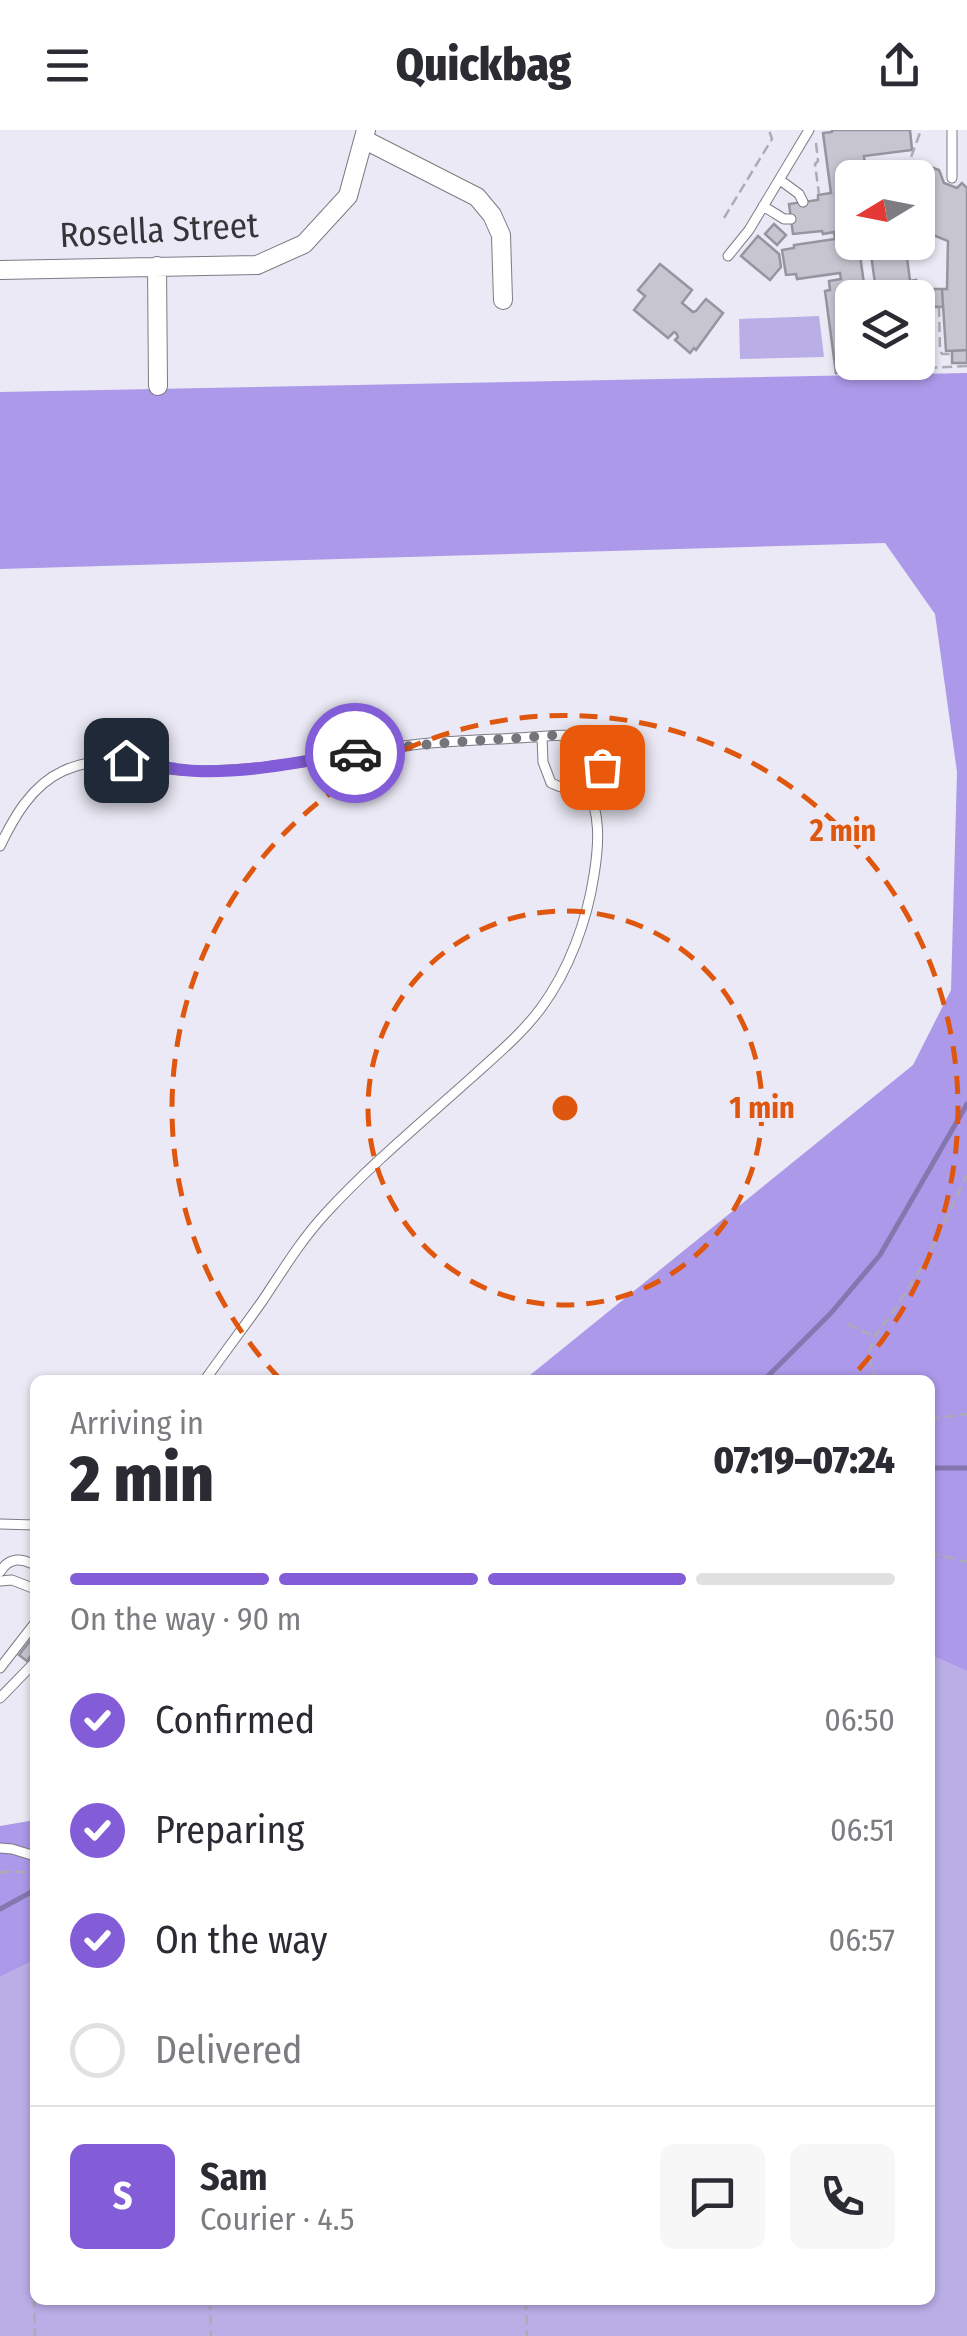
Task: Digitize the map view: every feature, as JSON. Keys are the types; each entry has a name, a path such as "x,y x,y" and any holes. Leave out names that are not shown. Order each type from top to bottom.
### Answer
{"street":[{"name":"Rosella Street","path":"0,270 257,265 304,244 348,196 366,135"},
{"path":"366,135 485,206 501,235 503,300"},
{"path":"156,266 158,386"}],"lane":[{"path":"952,130 952,178"},
{"path":"728,256 812,135"},
{"path":"780,180 800,194 803,202"},
{"path":"764,206 791,220"},
{"path":"0,846 24,804 39,787 60,772 86,763 126,760 170,769 249,769 409,745 542,736 582,737 602,753 598,776 586,786 566,788 551,783 543,762 542,736"},
{"path":"209,1375 322,1218 350,1186 513,1040 556,986 579,932 597,855 598,822 586,786"},
{"path":"0,1524 30,1525"},
{"path":"0,1572 10,1561 30,1563"},
{"path":"0,1581 12,1580 30,1587"},
{"path":"0,1668 30,1629"},
{"path":"0,1698 30,1667"},
{"path":"0,1848 30,1854"}],"path":[{"path":"724,218 772,139 769,130"},
{"path":"911,160 922,130"},
{"path":"812,135 819,194"},
{"path":"939,307 940,350 942,354 952,354"},
{"path":"935,368 967,366"},
{"path":"874,1375 869,1353 874,1337 926,1260 967,1175"},
{"path":"848,1324 874,1337"},
{"path":"935,1418 967,1414"},
{"path":"935,1554 967,1562"},
{"path":"0,1873 30,1872"},
{"path":"34,2305 35,2336"},
{"path":"210,2305 211,2336"},
{"path":"526,2305 527,2336"}],"shaded area":[{"path":"819,316 824,357 740,359 739,319"},
{"path":"967,373 967,1671 935,1657 935,1375 530,1375 913,1065 951,990 957,772 935,614 885,543 0,569 0,392 835,376 835,380 935,380 935,374"},
{"path":"935,1657 967,1671 967,2336 0,2336 0,1977 30,1962 30,2305 935,2305"},
{"path":"30,1821 30,1962 0,1977 0,1826"}],"building":[{"path":"910,130 912,150 864,156 864,160 835,160 835,239 834,232 793,234 789,204 818,200 818,195 831,193 823,133"},
{"path":"935,169 944,183 957,188 962,183 967,188 967,350 946,351 942,289 947,289 948,241 935,236"},
{"path":"774,224 786,235 777,245 765,234"},
{"path":"758,236 779,254 781,267 770,280 741,256"},
{"path":"835,239 835,260 861,260 863,280 835,280 841,279 840,273 797,279 796,274 786,275 782,250"},
{"path":"872,260 907,260 910,280 875,280"},
{"path":"660,264 692,290 682,303 693,312 706,299 723,313 690,353 675,340 676,333 668,338 634,310 645,296 638,290"},
{"path":"835,280 835,366 825,291 830,290 829,281"},
{"path":"935,289 942,289 943,307 935,307"},
{"path":"967,350 967,363 952,363 952,351"},
{"path":"30,1641 27,1661 19,1655"}],"waterway":[{"path":"769,1375 831,1313 880,1255 967,1104"},
{"path":"935,1468 967,1468"},
{"path":"0,1909 30,1893"}],"way so far":[{"path":"355,753 409,745 582,737 602,753 602,767"}],"route":[{"path":"126,760 202,771 249,769 355,753"}]}
